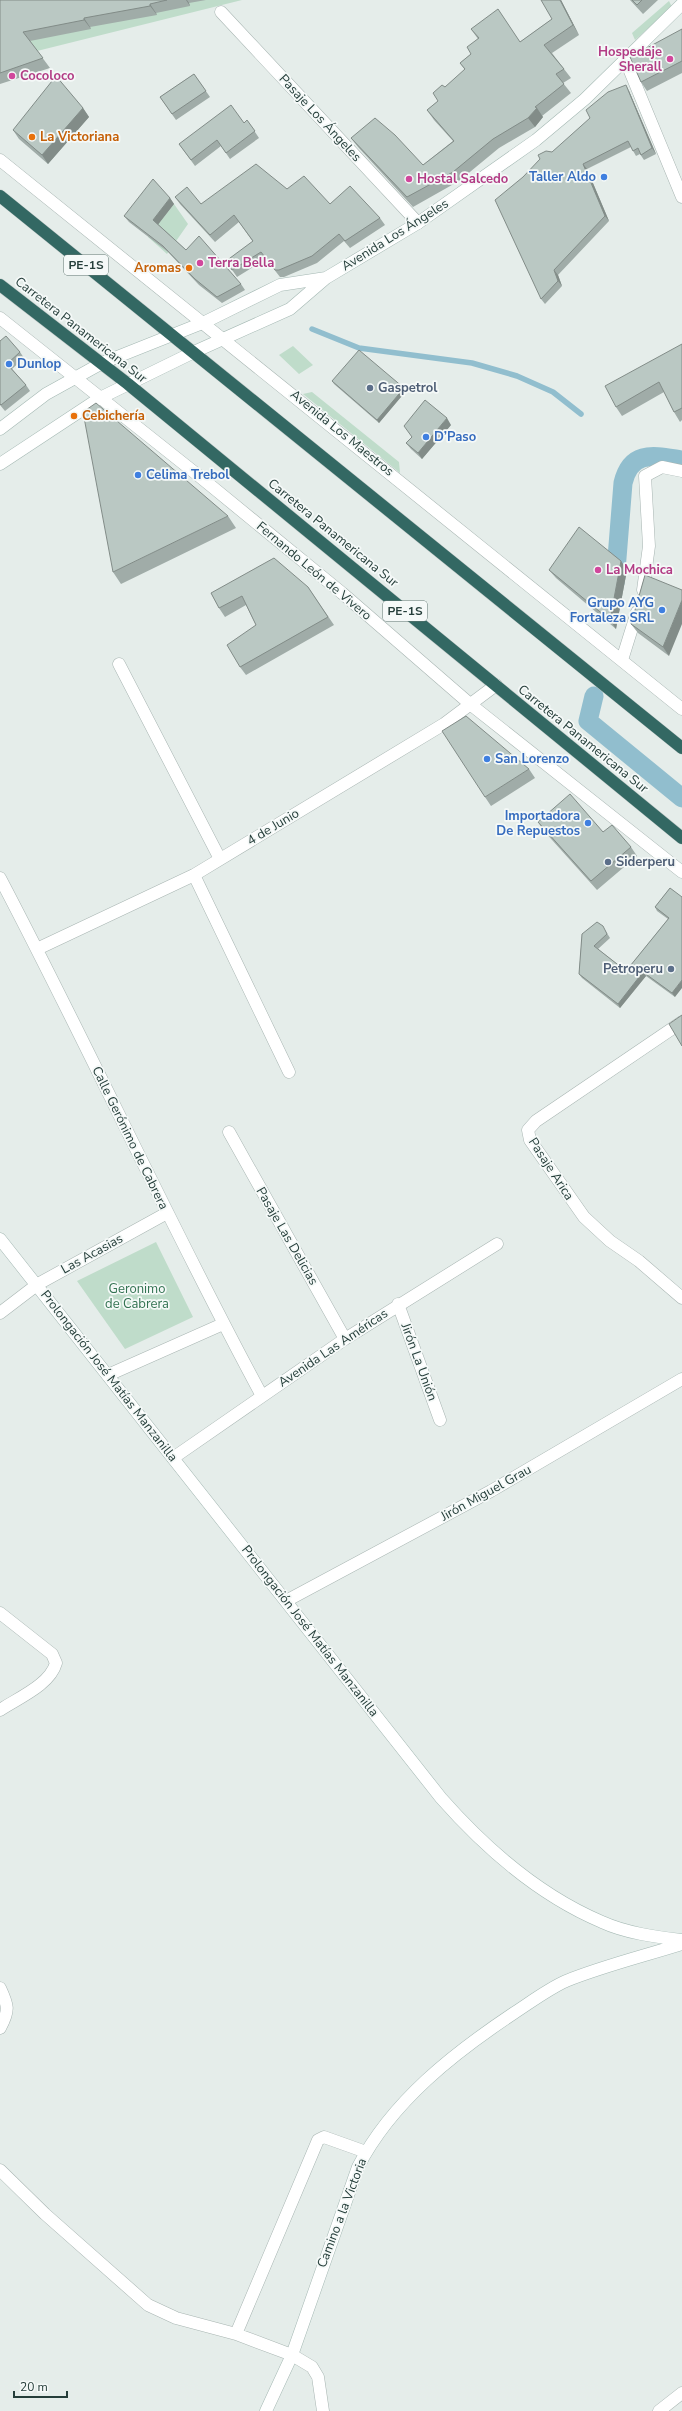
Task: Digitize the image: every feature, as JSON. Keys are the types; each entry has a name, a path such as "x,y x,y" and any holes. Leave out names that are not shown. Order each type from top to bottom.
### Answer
{"highway":[{"name":"PE-1S","path":"0,196 173,334 593,674 682,748"},
{"name":"Carretera Panamericana Sur","path":"0,285 128,384 682,838"}],"street":[{"name":"Avenida Los Ángeles","path":"0,464 100,398 194,352 290,309 326,278 418,223 536,140 585,99 682,4"},
{"name":"Pasaje Los Ángeles","path":"221,12 418,223"},
{"path":"625,59 682,197"},
{"name":"Avenida Los Maestros","path":"0,160 205,322 682,709"},
{"name":"Avenida Los Ángeles","path":"0,429 46,394 76,376 102,363 205,322 280,285 326,278"},
{"name":"Fernando León de Vivero","path":"0,318 76,376 100,398 199,476 336,589 470,704 682,872"},
{"path":"622,660 646,577 649,546 645,476 662,467 682,471"},
{"path":"119,664 220,859"},
{"name":"4 de Junio","path":"38,949 194,875 444,724 496,685"},
{"path":"194,875 289,1072"},
{"name":"Calle Gerónimo de Cabrera","path":"0,878 38,949 223,1324 262,1396"},
{"name":"Pasaje Arica","path":"682,1022 536,1121 528,1130 530,1140 584,1217 610,1241 639,1261 682,1298"},
{"name":"Pasaje Las Delicias","path":"229,1132 345,1339"},
{"name":"Las Acasias","path":"0,1313 38,1284 167,1213"},
{"name":"Prolongación José Matías Manzanilla","path":"0,1239 38,1284 172,1458 441,1798 488,1848 540,1888 602,1923 659,1937 682,1940"},
{"name":"Avenida Las Américas","path":"172,1458 398,1304 497,1244"},
{"name":"Jirón La Unión","path":"398,1304 440,1420"},
{"path":"108,1374 223,1324"},
{"name":"Jirón Miguel Grau","path":"286,1601 491,1491 682,1378"},
{"path":"0,1710 46,1680 54,1670 56,1662 52,1654 3,1620"},
{"name":"Camino a la Victoria","path":"266,2411 292,2355 348,2191 366,2152 424,2082 447,2061 536,1999 565,1981 682,1944"},
{"path":"0,1988 8,2005 6,2018 0,2028"},
{"path":"236,2334 318,2140 324,2137 366,2152"},
{"path":"0,2170 45,2214 148,2305 176,2318 236,2334 292,2355 312,2367 318,2377 323,2411"},
{"path":"659,2411 682,2393"}],"green space":[{"path":"0,0 242,0 37,51"},
{"path":"669,1 672,7 635,40 632,33"},
{"path":"174,204 188,224 167,254 148,237"},
{"path":"293,346 313,365 299,374 279,355"},
{"path":"312,392 399,462 400,473 303,394"},
{"name":"Geronimo de Cabrera","path":"156,1242 193,1317 125,1349 77,1281"}],"building":[{"path":"0,0 167,0 150,4 150,6 84,18 84,20 23,32 43,58 0,73"},
{"path":"541,0 560,0 573,25 544,45 564,69 556,74 564,84 535,107 537,108 528,118 493,139 453,172 407,197 351,138 375,118 395,135 423,165 454,141 427,110 438,101 433,93 442,85 445,87 465,69 460,63 471,54 467,47 479,38 471,29 498,9 520,42 552,19"},
{"path":"632,0 642,0 637,5"},
{"path":"682,29 682,61 641,82 630,57"},
{"path":"194,74 206,91 172,114 160,97"},
{"path":"56,76 83,108 42,155 13,130"},
{"path":"626,85 652,148 641,155 638,148 633,151 628,141 583,164 605,216 554,270 558,281 541,299 495,200 523,177 540,159 538,155 546,151 552,152 590,118 586,110 608,92"},
{"path":"231,105 244,123 247,120 255,131 226,153 217,140 191,160 179,144"},
{"path":"256,164 287,189 304,176 330,204 350,186 380,218 345,241 339,234 312,256 279,270 275,270 261,252 232,270 226,261 253,241 234,215 210,235 175,197 187,187 201,204"},
{"path":"153,179 170,198 153,220 186,250 199,236 241,284 217,297 195,279 163,246 124,216"},
{"path":"6,336 20,352 7,364 26,385 1,405 0,341"},
{"path":"682,344 682,408 674,412 659,382 616,407 605,386"},
{"name":"Gaspetrol","path":"359,350 404,388 377,420 332,381"},
{"name":"D’Paso","path":"425,400 447,418 418,453 406,443 412,437 404,426"},
{"name":"Celima Trebol","path":"96,403 228,516 113,572 83,412"},
{"path":"579,527 621,561 610,620 549,570"},
{"path":"274,558 308,587 328,617 240,667 227,645 256,625 242,596 219,608 211,593"},
{"name":"Grupo AYG Fortaleza SRL","path":"645,575 682,590 682,600 663,647 631,624"},
{"name":"San Lorenzo","path":"466,716 529,769 485,797 442,731"},
{"path":"570,794 603,832 612,825 631,847 591,881 538,822"},
{"path":"670,888 682,897 682,980 672,993 643,972 618,1004 579,974 582,934 597,922 603,926 607,934 594,946 626,971 669,918 655,907"},
{"path":"682,1015 682,1046 669,1024"}],"waterway":[{"path":"312,329 359,348 472,363 517,376 553,392 581,414"},
{"path":"615,583 623,483 627,472 632,464 645,457 663,457 682,460"},
{"path":"594,696 588,721 682,798"}],"place":[{"name":"Hospedaje Sherall","path":"670,59"},
{"name":"Cocoloco","path":"12,76"},
{"name":"La Victoriana","path":"32,137"},
{"name":"Taller Aldo","path":"604,177"},
{"name":"Hostal Salcedo","path":"409,179"},
{"name":"Terra Bella","path":"200,263"},
{"name":"Aromas","path":"189,268"},
{"name":"Dunlop","path":"9,364"},
{"name":"Gaspetrol","path":"370,388"},
{"name":"Cebichería","path":"74,416"},
{"name":"D’Paso","path":"426,437"},
{"name":"Celima Trebol","path":"138,475"},
{"name":"La Mochica","path":"598,570"},
{"name":"Grupo AYG Fortaleza SRL","path":"662,610"},
{"name":"San Lorenzo","path":"487,759"},
{"name":"Importadora De Repuestos","path":"588,823"},
{"name":"Siderperu","path":"608,862"},
{"name":"Petroperu","path":"671,969"}]}
